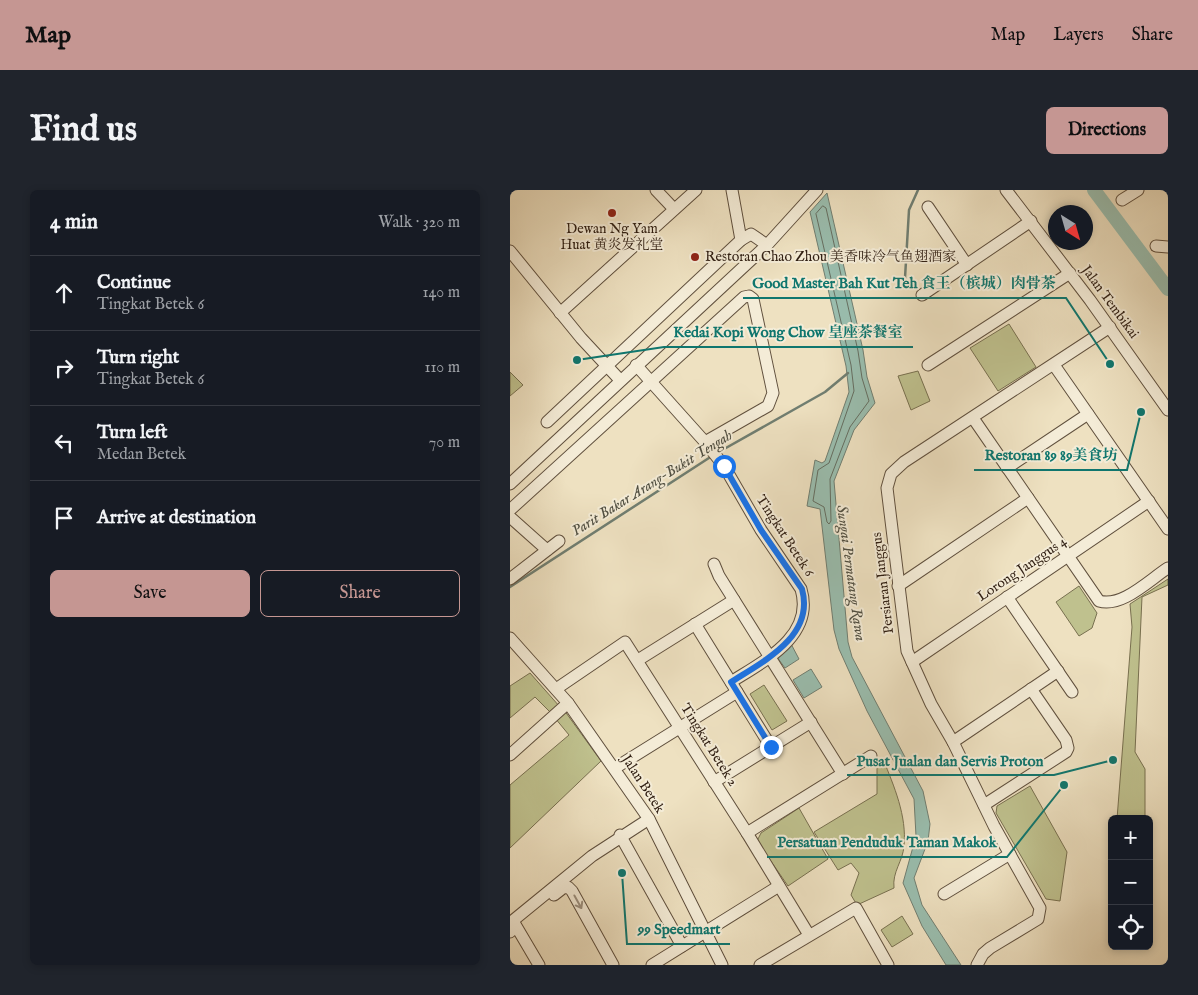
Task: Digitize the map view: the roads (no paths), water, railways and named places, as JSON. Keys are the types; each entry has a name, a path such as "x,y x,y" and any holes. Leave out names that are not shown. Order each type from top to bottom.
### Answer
{"street":[{"path":"656,190 674,209"},
{"path":"560,313 696,190"},
{"path":"732,190 746,237"},
{"path":"510,484 620,380 767,246 817,190"},
{"name":"Jalan Tembikai","path":"1006,190 1110,327 1168,410"},
{"path":"1122,200 1138,190"},
{"path":"928,207 967,264"},
{"path":"922,295 1031,221"},
{"path":"746,237 767,246"},
{"path":"547,422 746,237"},
{"path":"510,250 560,313 620,380"},
{"path":"928,365 1070,273"},
{"path":"510,510 744,298 749,296 753,299 774,393 768,406 705,442"},
{"name":"Persiaran Janggus","path":"977,965 982,954 1038,919 1040,905 984,805 954,742 931,704 907,651 887,488 891,474 904,462 1110,327"},
{"path":"1054,365 1168,529"},
{"name":"Tingkat Betek 6","path":"636,366 705,442 724,466 761,530 802,589 804,598 799,628 793,638 770,657 731,682"},
{"path":"1007,468 1088,414"},
{"path":"973,418 1099,601 1109,604 1120,599 1168,568"},
{"path":"898,586 1028,498"},
{"name":"Lorong Janggus 4","path":"912,662 1148,501"},
{"path":"510,517 548,550"},
{"path":"510,579 559,541"},
{"path":"714,564 734,600 843,774"},
{"path":"1007,597 1072,692"},
{"path":"638,660 734,600"},
{"path":"695,624 771,747"},
{"name":"Jalan Betek","path":"510,638 568,703 616,768 649,818 722,965"},
{"name":"Tingkat Betek 2","path":"556,689 626,642 747,833 809,936"},
{"path":"954,742 1058,671"},
{"path":"984,805 1066,752 1068,748 1066,740 1031,688"},
{"path":"616,768 738,692"},
{"path":"510,755 568,703"},
{"path":"714,782 812,722"},
{"path":"747,833 871,756"},
{"path":"512,927 620,835 649,818"},
{"path":"620,835 682,946"},
{"path":"944,894 1010,854"},
{"path":"652,965 779,886"},
{"path":"512,927 563,888 568,887 614,965"},
{"path":"760,965 856,908 888,965"},
{"path":"512,927 539,965"}],"water":[{"path":"827,193 863,350 867,377 875,403 854,430 834,481 848,642 852,657 923,791 930,824 928,841 914,878 922,905 961,965 946,965 922,926 903,883 916,836 914,799 867,711 839,649 834,630 820,509 807,506 815,460 822,463 825,461 849,392 846,366 810,212"},
{"path":"790,642 799,659 785,668 777,657"},
{"path":"811,669 822,687 804,698 793,680"}],"waterway":[{"path":"905,278 909,210 918,190"},
{"path":"1094,190 1168,289"},
{"name":"Parit Bakar Arang-Bukit Tengah","path":"717,453 825,392 848,373"},
{"name":"Parit Bakar Arang-Bukit Tengah","path":"510,587 712,456"}],"place":[{"name":"Dewan Ng Yam Huat 黄炎发礼堂","path":"612,213"},
{"name":"Restoran Chao Zhou 美香味冷气鱼翅酒家","path":"695,257"},
{"name":"Kedai Kopi Wong Chow 皇座茶餐室","path":"577,360"},
{"name":"Good Master Bah Kut Teh 食王（槟城）肉骨茶","path":"1110,364"},
{"name":"Restoran 89 89美食坊","path":"1141,412"},
{"name":"Pusat Jualan dan Servis Proton","path":"1113,760"},
{"name":"Persatuan Penduduk Taman Makok","path":"1064,785"},
{"name":"99 Speedmart","path":"622,873"}],"water label":[{"name":"Sungai Permatang Rawa","path":"851,573"}]}
